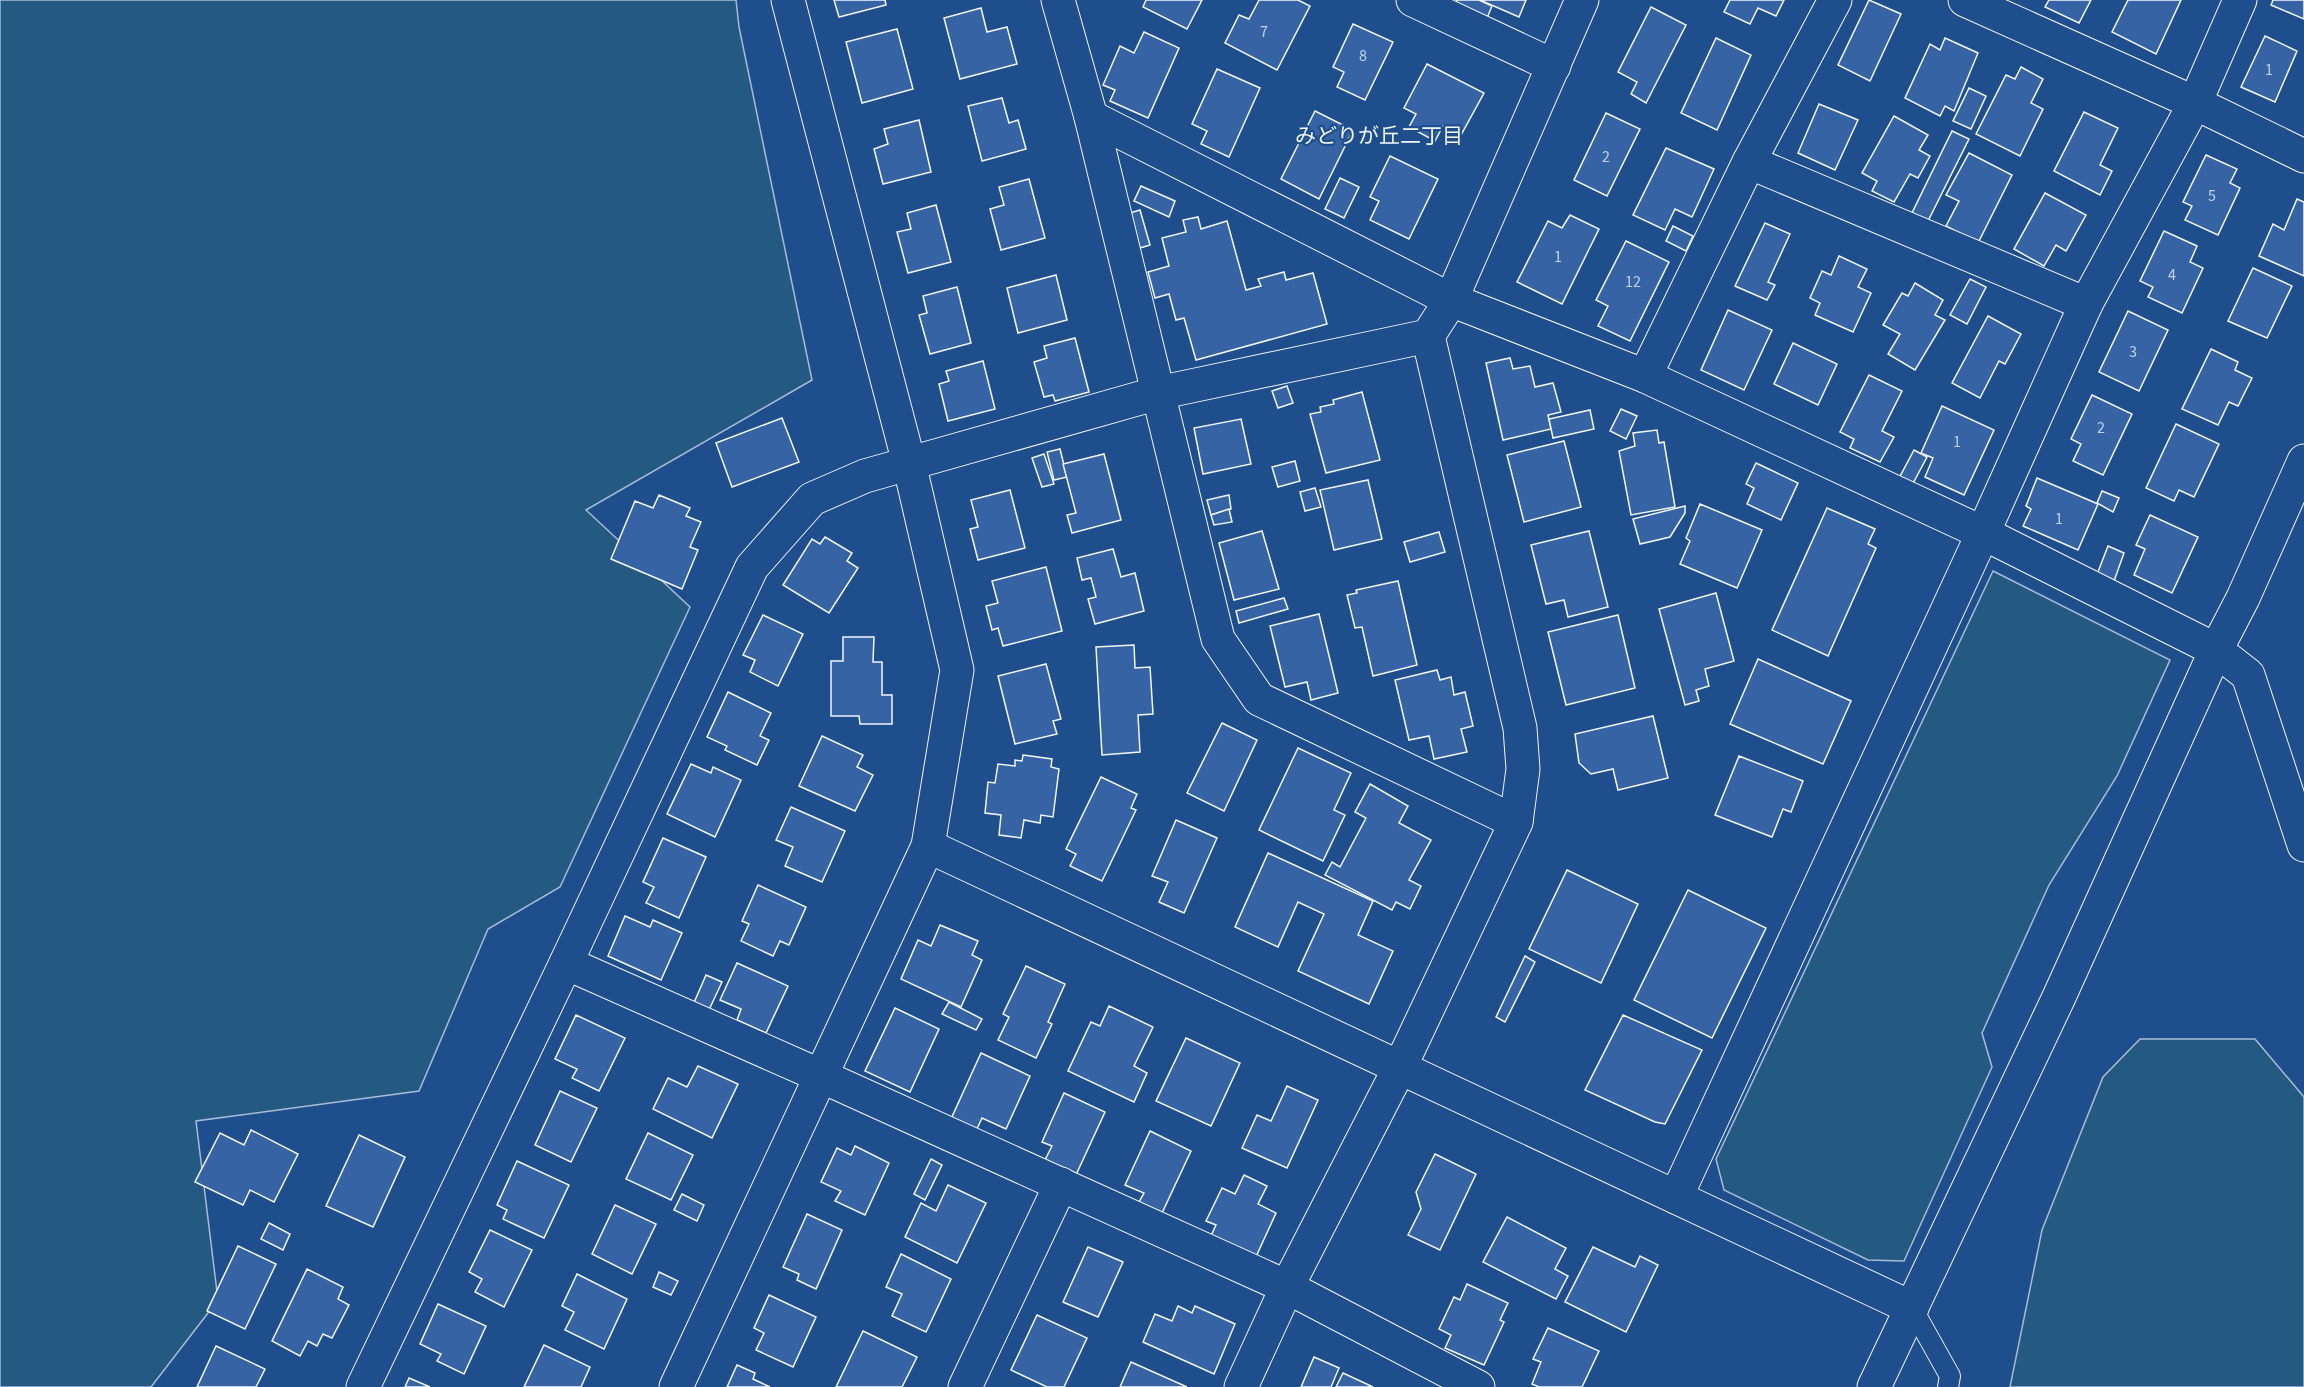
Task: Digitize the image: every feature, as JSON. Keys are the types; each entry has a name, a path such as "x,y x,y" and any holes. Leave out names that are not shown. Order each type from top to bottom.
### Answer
{"street":[{"path":"676,1387 928,846 957,670 909,463 788,0"},
{"path":"1058,0 1091,117 1218,639 1258,699 1516,822"},
{"path":"1413,0 1554,66"},
{"path":"363,1387 752,567 812,499 864,476 1158,393 1428,336 1451,300 1582,0"},
{"path":"1645,376 1749,162 1835,0"},
{"path":"1965,0 2195,103 2304,156"},
{"path":"1676,1197 1983,533 2086,304 2195,103 2240,0"},
{"path":"1091,117 1451,300 1645,376 1983,533 2216,650 2248,675 2304,845"},
{"path":"1749,162 2086,304"},
{"path":"1241,1387 1287,1287 1400,1066 1516,822 1523,769 1520,728 1428,336"},
{"path":"1874,1387 2059,998 2304,461"},
{"path":"928,846 1912,1308"},
{"path":"566,963 1287,1287 1478,1387"},
{"path":"965,1387 1061,1184"}],"lane":[{"path":"1912,1308 1950,1376 1948,1387"}],"shaded area":[{"path":"0,0 736,0 739,27 812,380 586,510 690,607 560,887 488,929 419,1091 196,1121 218,1300 151,1387 0,1387"},
{"path":"1993,571 2170,660 2117,776 2049,885 1982,1033 1992,1067 1904,1261 1868,1260 1724,1190 1716,1159"},
{"path":"2140,1039 2255,1039 2304,1097 2304,1387 2010,1387 2042,1230 2103,1077"}],"building":[{"path":"834,0 885,0 886,5 839,17"},
{"path":"1146,0 1202,0 1187,29 1143,7"},
{"path":"1259,0 1298,0 1310,6 1277,70 1225,43 1239,15 1249,19"},
{"path":"1457,0 1479,0 1492,6 1482,30 1450,16"},
{"path":"1480,0 1526,0 1519,17"},
{"path":"1730,0 1784,0 1776,16 1758,8 1750,24 1724,12"},
{"path":"1869,0 1901,14 1870,81 1838,65"},
{"path":"2049,0 2091,0 2079,23 2045,7"},
{"path":"2128,0 2181,0 2156,54 2112,32"},
{"path":"2273,0 2304,0 2304,19 2271,5"},
{"path":"1651,7 1686,25 1646,103 1631,94 1637,82 1618,72"},
{"path":"981,8 987,32 1007,27 1017,64 960,79 944,18"},
{"path":"1353,24 1393,42 1365,100 1337,87 1344,72 1333,67"},
{"path":"897,29 913,89 862,103 846,42"},
{"path":"1144,32 1179,48 1148,118 1110,101 1115,90 1103,85 1120,46 1134,53"},
{"path":"2265,36 2297,51 2275,102 2241,87"},
{"path":"1716,38 1751,55 1717,130 1681,113"},
{"path":"1945,38 1978,53 1954,111 1945,106 1940,116 1905,98 1930,44 1940,50"},
{"path":"1427,64 1484,93 1461,135 1443,126 1435,141 1409,127 1416,114 1404,108"},
{"path":"2021,67 2043,79 2031,103 2043,109 2020,156 1976,134 2006,75 2015,79"},
{"path":"1217,69 1260,88 1229,157 1201,144 1207,131 1192,124"},
{"path":"1969,88 1986,96 1971,129 1953,121"},
{"path":"1002,98 1009,123 1018,120 1026,149 982,161 968,106"},
{"path":"1819,104 1858,120 1835,170 1798,153"},
{"path":"1315,111 1353,130 1319,199 1281,179"},
{"path":"2084,112 2118,128 2100,165 2112,171 2100,195 2054,171"},
{"path":"1606,113 1640,129 1607,196 1574,180"},
{"path":"1894,116 1928,135 1919,150 1930,156 1918,178 1910,174 1894,202 1872,191 1877,181 1862,173"},
{"path":"919,120 931,172 883,184 874,149 888,144 884,129"},
{"path":"1952,131 1969,139 1927,223 1911,215"},
{"path":"1666,148 1714,169 1692,217 1675,209 1665,230 1633,215"},
{"path":"1969,153 2012,175 1978,243 1946,226 1959,201 1946,195"},
{"path":"2206,155 2237,169 2230,183 2240,188 2218,235 2185,220 2192,206 2183,202"},
{"path":"1390,156 1438,179 1409,239 1370,220 1379,201 1370,197"},
{"path":"1340,178 1359,187 1344,218 1325,209"},
{"path":"1029,179 1045,238 1001,250 990,209 1004,205 999,187"},
{"path":"1141,186 1175,201 1169,217 1134,201"},
{"path":"2045,193 2086,215 2066,251 2056,245 2044,266 2014,249"},
{"path":"2297,199 2304,202 2304,276 2259,256 2273,224 2284,230"},
{"path":"936,205 951,262 908,273 897,232 911,229 907,213"},
{"path":"1140,210 1150,245 1140,248 1130,213"},
{"path":"1570,215 1599,229 1562,304 1517,282 1548,221 1562,228"},
{"path":"1198,217 1201,229 1227,221 1246,290 1261,286 1258,279 1284,272 1286,280 1313,273 1327,324 1196,360 1184,318 1176,320 1169,294 1155,298 1148,272 1169,266 1162,238 1186,232 1183,220"},
{"path":"1765,223 1790,234 1768,282 1775,285 1767,300 1735,286"},
{"path":"1673,226 1693,236 1686,251 1666,241"},
{"path":"2164,231 2197,246 2190,262 2203,268 2182,313 2148,297 2153,287 2140,281"},
{"path":"1626,241 1669,262 1630,341 1598,326 1608,306 1596,300"},
{"path":"1839,256 1867,269 1858,287 1871,293 1853,332 1815,315 1820,303 1810,298 1822,271 1831,275"},
{"path":"2253,268 2292,286 2267,338 2228,321"},
{"path":"1056,275 1067,320 1018,333 1007,288"},
{"path":"1970,279 1986,287 1967,324 1950,315"},
{"path":"1915,283 1943,300 1935,315 1945,320 1915,370 1888,354 1900,334 1883,325 1902,293 1908,296"},
{"path":"957,287 971,343 930,354 919,315 927,313 923,296"},
{"path":"1728,310 1772,330 1744,390 1701,370"},
{"path":"2128,311 2168,330 2139,391 2099,372"},
{"path":"1988,316 2021,334 2005,364 1999,361 1980,398 1952,383"},
{"path":"1075,338 1089,392 1055,401 1053,395 1044,397 1034,362 1047,358 1044,346"},
{"path":"1793,343 1837,364 1818,405 1774,384"},
{"path":"2211,349 2238,362 2235,370 2252,378 2238,406 2229,402 2218,425 2182,409"},
{"path":"1510,358 1513,369 1530,366 1535,387 1553,383 1561,412 1548,415 1551,429 1503,440 1486,363"},
{"path":"983,361 995,409 948,421 939,384 949,381 946,371"},
{"path":"1869,375 1902,391 1882,431 1894,437 1880,462 1850,448 1854,439 1840,432"},
{"path":"1287,386 1293,403 1278,408 1272,391"},
{"path":"1362,392 1380,460 1326,473 1310,414 1321,412 1320,407 1334,404 1333,400"},
{"path":"2092,395 2132,414 2103,475 2073,461 2081,444 2071,439"},
{"path":"1942,406 1994,430 1964,495 1925,477 1933,458 1921,453"},
{"path":"1621,409 1637,416 1626,439 1610,431"},
{"path":"1590,410 1594,429 1553,438 1549,419"},
{"path":"782,418 799,462 732,487 716,443"},
{"path":"1241,419 1251,464 1203,474 1194,428"},
{"path":"2176,424 2219,444 2194,497 2179,490 2174,501 2146,488"},
{"path":"1657,430 1659,443 1664,442 1675,507 1631,515 1619,451 1635,446 1633,433"},
{"path":"1564,441 1581,507 1524,522 1507,455"},
{"path":"1060,449 1067,477 1054,480 1047,452"},
{"path":"1914,450 1927,457 1910,489 1897,482"},
{"path":"1044,454 1054,484 1042,487 1032,458"},
{"path":"1104,454 1121,520 1072,533 1067,515 1076,513 1063,464"},
{"path":"1295,461 1300,481 1278,487 1272,467"},
{"path":"1756,463 1798,483 1781,520 1747,504 1754,488 1746,484"},
{"path":"2037,478 2098,504 2078,550 2023,526 2031,509 2026,506"},
{"path":"1368,480 1382,539 1334,550 1320,490"},
{"path":"1315,488 1321,507 1305,511 1300,492"},
{"path":"1010,490 1025,548 978,560 970,529 978,527 971,500"},
{"path":"2102,491 2119,498 2113,512 2097,503"},
{"path":"659,495 690,508 686,516 701,522 690,547 698,550 682,589 611,559 635,501 653,508"},
{"path":"1229,495 1231,509 1211,515 1207,500"},
{"path":"1700,504 1762,530 1737,588 1680,564 1690,541 1686,538"},
{"path":"1685,506 1685,513 1670,537 1640,544 1633,519"},
{"path":"1827,508 1875,529 1868,544 1876,548 1828,656 1772,630"},
{"path":"1229,509 1232,522 1214,525 1211,515"},
{"path":"2150,515 2198,537 2172,593 2134,575 2145,549 2136,545"},
{"path":"1262,531 1279,589 1234,600 1219,543"},
{"path":"1589,531 1608,607 1568,617 1564,600 1546,604 1531,545"},
{"path":"1439,532 1445,552 1410,562 1404,542"},
{"path":"825,537 852,553 847,561 858,568 829,613 783,585 812,539 820,544"},
{"path":"2108,546 2124,553 2113,584 2096,577"},
{"path":"1113,549 1121,577 1135,573 1144,611 1095,624 1088,599 1096,597 1091,578 1082,580 1077,558"},
{"path":"1046,567 1062,631 1003,646 998,628 992,630 986,606 998,603 992,581"},
{"path":"1398,581 1417,665 1373,676 1362,627 1355,628 1347,595 1357,593 1356,590"},
{"path":"1716,593 1734,661 1705,669 1709,686 1696,690 1699,701 1685,705 1659,609"},
{"path":"1284,598 1288,609 1239,623 1236,611"},
{"path":"1319,614 1338,693 1311,700 1307,682 1285,687 1270,626"},
{"path":"763,615 803,634 778,686 750,672 755,660 743,655"},
{"path":"1618,615 1635,688 1566,705 1548,632"},
{"path":"843,637 874,637 873,662 882,662 882,695 892,695 892,724 860,724 859,716 831,716 831,661 843,661"},
{"path":"1134,645 1135,668 1150,667 1153,714 1138,715 1140,752 1102,755 1096,647"},
{"path":"1758,659 1851,701 1823,764 1730,724"},
{"path":"1046,664 1061,719 1053,721 1057,734 1015,744 998,676"},
{"path":"1437,670 1440,680 1451,677 1454,695 1465,692 1473,726 1461,729 1467,752 1434,759 1429,736 1409,740 1395,680"},
{"path":"728,692 771,713 760,736 769,740 757,765 725,750 727,746 707,737"},
{"path":"1653,716 1668,778 1618,790 1613,769 1591,774 1579,763 1575,734"},
{"path":"1222,723 1257,740 1224,811 1187,793"},
{"path":"822,736 863,755 857,767 873,775 855,811 799,786"},
{"path":"1298,748 1351,773 1334,810 1345,815 1323,861 1259,830"},
{"path":"1023,755 1052,759 1051,767 1059,769 1053,817 1041,815 1040,823 1024,820 1021,838 999,835 1001,815 985,813 988,782 995,783 998,764 1015,766 1015,760 1022,761"},
{"path":"1739,756 1803,781 1791,812 1783,809 1772,837 1715,815"},
{"path":"691,764 711,773 713,767 741,780 715,837 667,814"},
{"path":"1101,777 1137,794 1131,808 1136,810 1102,881 1070,866 1076,854 1066,849"},
{"path":"1370,784 1408,806 1399,823 1431,840 1409,880 1421,886 1410,909 1396,902 1392,910 1325,875 1332,862 1340,867 1366,818 1355,812"},
{"path":"791,807 845,831 822,882 785,866 793,847 776,840"},
{"path":"1176,820 1217,838 1184,913 1159,902 1168,882 1152,876"},
{"path":"663,838 706,857 679,918 646,903 654,887 643,882"},
{"path":"1268,853 1373,901 1358,935 1393,951 1369,1004 1298,971 1324,914 1298,902 1278,947 1235,927"},
{"path":"1567,870 1638,904 1601,983 1529,949"},
{"path":"758,885 806,907 789,945 780,941 773,956 741,941 749,924 742,921"},
{"path":"1688,890 1766,928 1712,1038 1634,1000"},
{"path":"625,916 650,927 653,920 682,933 661,980 608,956"},
{"path":"940,925 978,941 972,955 982,960 961,1007 901,979 918,940 931,946"},
{"path":"1525,956 1535,962 1505,1022 1496,1017"},
{"path":"737,963 788,986 766,1033 737,1020 741,1009 720,1000"},
{"path":"1026,966 1065,984 1048,1022 1052,1024 1036,1058 998,1040 1009,1017 1003,1014"},
{"path":"706,975 722,982 708,1012 693,1005"},
{"path":"949,1002 982,1019 976,1030 942,1014"},
{"path":"1109,1006 1153,1027 1134,1066 1147,1073 1134,1102 1068,1071 1091,1022 1100,1026"},
{"path":"895,1008 939,1029 910,1092 865,1071"},
{"path":"576,1015 625,1038 599,1091 572,1078 577,1069 555,1059"},
{"path":"1623,1015 1702,1050 1665,1124 1655,1122 1585,1090"},
{"path":"1186,1038 1240,1063 1211,1126 1156,1101"},
{"path":"981,1053 1030,1076 1006,1129 982,1118 976,1131 951,1119"},
{"path":"698,1066 738,1084 712,1138 653,1109 668,1078 687,1087"},
{"path":"1287,1086 1318,1100 1287,1168 1242,1148 1257,1115 1271,1121"},
{"path":"560,1091 597,1108 571,1162 535,1145"},
{"path":"1064,1093 1105,1112 1075,1177 1044,1162 1052,1146 1042,1142"},
{"path":"251,1130 298,1154 274,1202 250,1190 243,1205 195,1182 220,1133 244,1145"},
{"path":"1150,1131 1191,1151 1162,1213 1139,1202 1144,1193 1125,1185"},
{"path":"648,1133 693,1155 671,1200 626,1179"},
{"path":"359,1135 405,1157 373,1227 326,1206"},
{"path":"855,1146 889,1163 865,1215 835,1201 841,1191 821,1182 837,1148 851,1155"},
{"path":"1435,1154 1476,1174 1440,1250 1408,1235 1421,1209 1416,1192"},
{"path":"931,1159 942,1165 925,1200 914,1194"},
{"path":"517,1161 569,1185 544,1238 503,1219 507,1210 497,1205"},
{"path":"1244,1175 1267,1186 1258,1204 1276,1213 1254,1261 1209,1240 1216,1225 1206,1221 1222,1188 1235,1194"},
{"path":"948,1185 986,1203 957,1263 905,1237 921,1203 936,1211"},
{"path":"682,1194 704,1205 697,1221 674,1210"},
{"path":"615,1205 656,1224 632,1274 592,1254"},
{"path":"807,1214 842,1230 816,1289 797,1280 799,1274 783,1267"},
{"path":"1507,1217 1566,1248 1555,1269 1568,1276 1556,1299 1483,1262"},
{"path":"269,1223 290,1234 283,1250 261,1239"},
{"path":"490,1230 532,1250 504,1307 475,1292 482,1279 469,1272"},
{"path":"238,1246 276,1264 245,1329 207,1311"},
{"path":"1088,1247 1123,1262 1098,1317 1063,1302"},
{"path":"1593,1247 1635,1267 1640,1256 1658,1265 1626,1332 1565,1302"},
{"path":"901,1254 951,1279 926,1332 892,1316 902,1294 886,1287"},
{"path":"307,1269 343,1287 338,1299 349,1305 332,1338 323,1334 317,1346 308,1341 300,1356 272,1341"},
{"path":"659,1272 678,1281 671,1295 653,1287"},
{"path":"577,1274 627,1299 604,1349 565,1330 574,1312 562,1306"},
{"path":"1467,1284 1508,1303 1500,1320 1504,1322 1484,1365 1445,1348 1451,1335 1439,1329 1454,1297 1460,1300"},
{"path":"769,1295 816,1317 793,1367 756,1350 764,1333 754,1328"},
{"path":"438,1304 486,1326 464,1374 437,1361 441,1354 420,1344"},
{"path":"1178,1306 1192,1313 1195,1306 1235,1324 1214,1374 1143,1342 1155,1314 1172,1321"},
{"path":"1037,1315 1087,1338 1064,1387 1047,1387 1011,1370"},
{"path":"1548,1328 1599,1351 1582,1387 1539,1387 1532,1384 1541,1362 1533,1359"},
{"path":"863,1331 917,1357 902,1387 836,1387"},
{"path":"544,1345 590,1367 581,1387 524,1387"},
{"path":"216,1346 265,1369 256,1387 197,1387"},
{"path":"1314,1357 1339,1368 1331,1387 1301,1387"},
{"path":"1131,1362 1187,1387 1120,1387"},
{"path":"737,1365 755,1373 753,1379 770,1387 727,1387"},
{"path":"1343,1373 1373,1387 1336,1387"},
{"path":"409,1378 430,1387 405,1387"}],"district":[{"name":"みどりが丘二丁目","path":"1379,136"}]}
